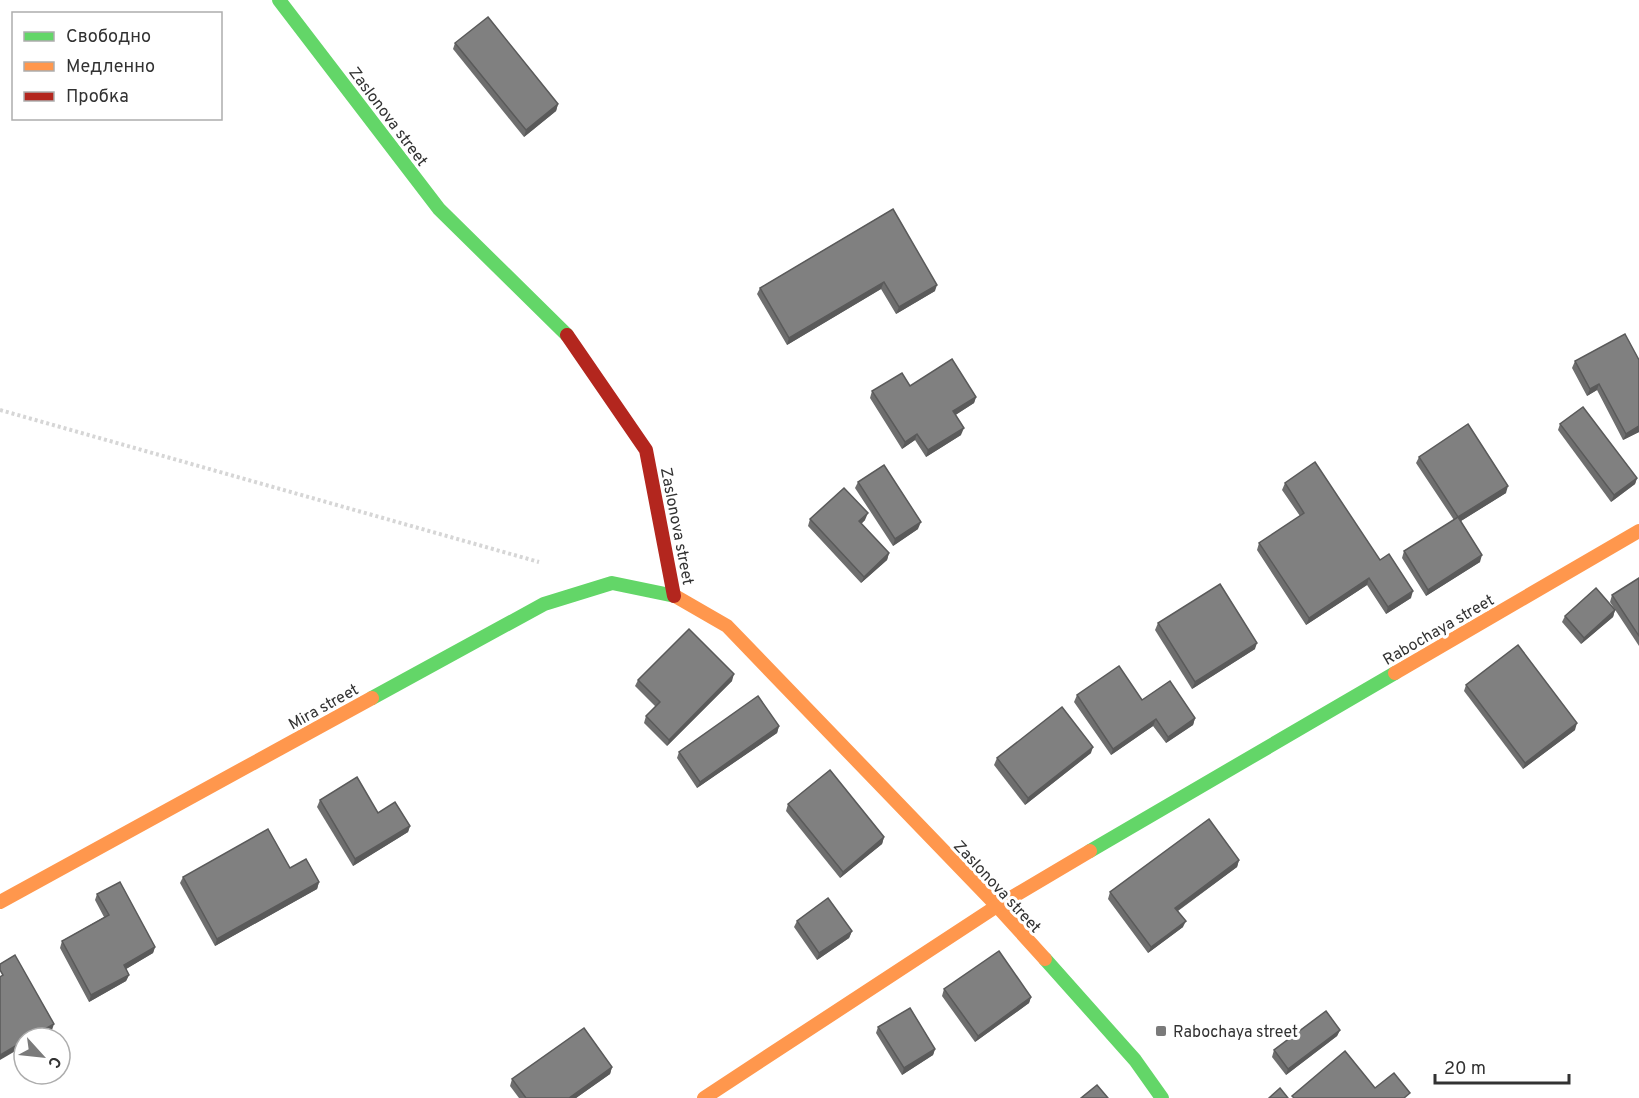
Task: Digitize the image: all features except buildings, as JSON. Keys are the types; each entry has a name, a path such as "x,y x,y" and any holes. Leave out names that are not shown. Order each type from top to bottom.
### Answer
{"street":[{"name":"Zaslonova street","path":"279,0 439,209 564,331 646,450 674,596 727,626 997,906 1135,1060 1162,1098"},
{"name":"Rabochaya street","path":"704,1098 997,906 1639,531"},
{"name":"Mira street","path":"0,902 544,604 612,583 674,596"}],"path":[{"path":"0,410 543,563"}],"traffic: fast":[{"path":"279,0 439,209 567,335"},
{"path":"372,698 544,604 612,583 675,596"},
{"path":"1090,851 1395,673"},
{"path":"1045,959 1135,1060 1162,1098"}],"traffic: slow":[{"path":"1395,673 1639,531"},
{"path":"675,596 727,626 997,906 1045,959"},
{"path":"0,902 372,698"},
{"path":"704,1098 997,906 1090,851"}],"traffic: jam":[{"path":"567,335 646,450 674,596"}],"place":[{"name":"Rabochaya street","path":"1161,1031"}]}
